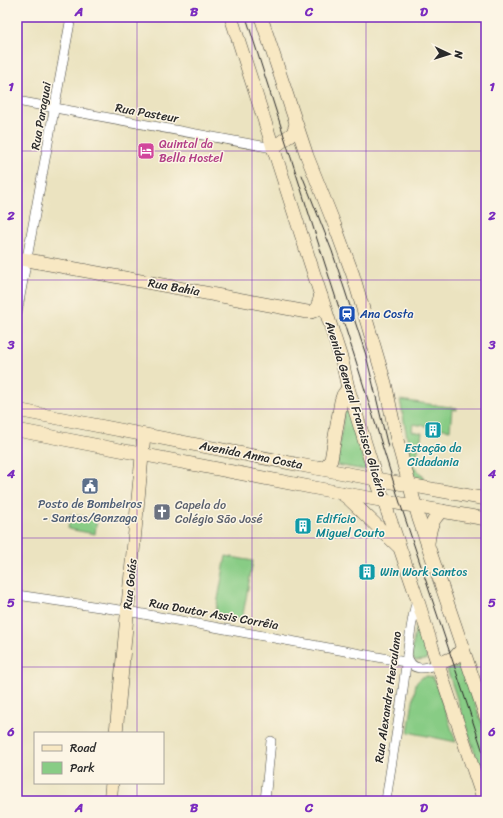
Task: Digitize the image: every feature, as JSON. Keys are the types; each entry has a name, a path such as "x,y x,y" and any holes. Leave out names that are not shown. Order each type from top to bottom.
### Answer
{"main road":[{"name":"Avenida General Francisco Glicério","path":"231,17 322,296 342,361 348,388 383,500 401,549 484,801"},
{"path":"261,17 296,124 352,276 383,377 409,485 486,717"},
{"path":"273,148 293,133 296,124"},
{"name":"Rua Bahia","path":"22,259 307,312 316,310 322,296"},
{"path":"316,468 326,466 331,460 341,401 343,394 348,388"},
{"name":"Avenida Anna Costa","path":"17,410 316,468 486,499"},
{"name":"Avenida Anna Costa","path":"17,430 341,493 486,519"},
{"name":"Rua Goiás","path":"116,732 144,435"},
{"path":"341,493 401,549"},
{"path":"428,544 432,522 436,515 442,511"},
{"path":"438,664 455,657 462,648"},
{"path":"110,801 112,784"}],"street":[{"name":"Rua Paraguai","path":"17,313 22,259 55,109 71,17"},
{"path":"481,17 486,18"},
{"name":"Rua Pasteur","path":"17,101 273,148"},
{"name":"Rua Doutor Assis Corrêia","path":"17,596 127,611 406,658"},
{"name":"Rua Alexandre Herculano","path":"386,801 412,616 417,598"},
{"path":"406,658 409,663 414,666 429,667 438,664"},
{"path":"265,801 271,741"}],"green space":[{"path":"400,400 457,408 457,410 452,409 450,430 413,424 412,431 422,433 420,445 414,462 411,458"},
{"path":"348,410 366,468 365,470 337,465 344,412"},
{"path":"408,460 423,476 423,481 416,478 411,470"},
{"path":"70,514 97,519 95,534 68,529"},
{"path":"226,556 253,561 242,620 215,615"},
{"path":"417,627 427,657 426,660 416,661 413,659 412,652 415,629"},
{"path":"462,666 486,731 486,786 447,669"},
{"path":"422,677 432,677 436,683 456,742 408,732 416,683"}],"tram line":[{"path":"246,17 400,503 486,761"},
{"path":"302,175 332,251 366,355 388,447"}],"place":[{"name":"Quintal da Bella Hostel","path":"146,151"},
{"name":"Ana Costa","path":"347,314"},
{"name":"Estação da Cidadania","path":"433,430"},
{"name":"Posto de Bombeiros - Santos/Gonzaga","path":"90,486"},
{"name":"Capela do Colégio São José","path":"162,512"},
{"name":"Edifício Miguel Couto","path":"303,526"},
{"name":"Win Work Santos","path":"367,572"}]}
